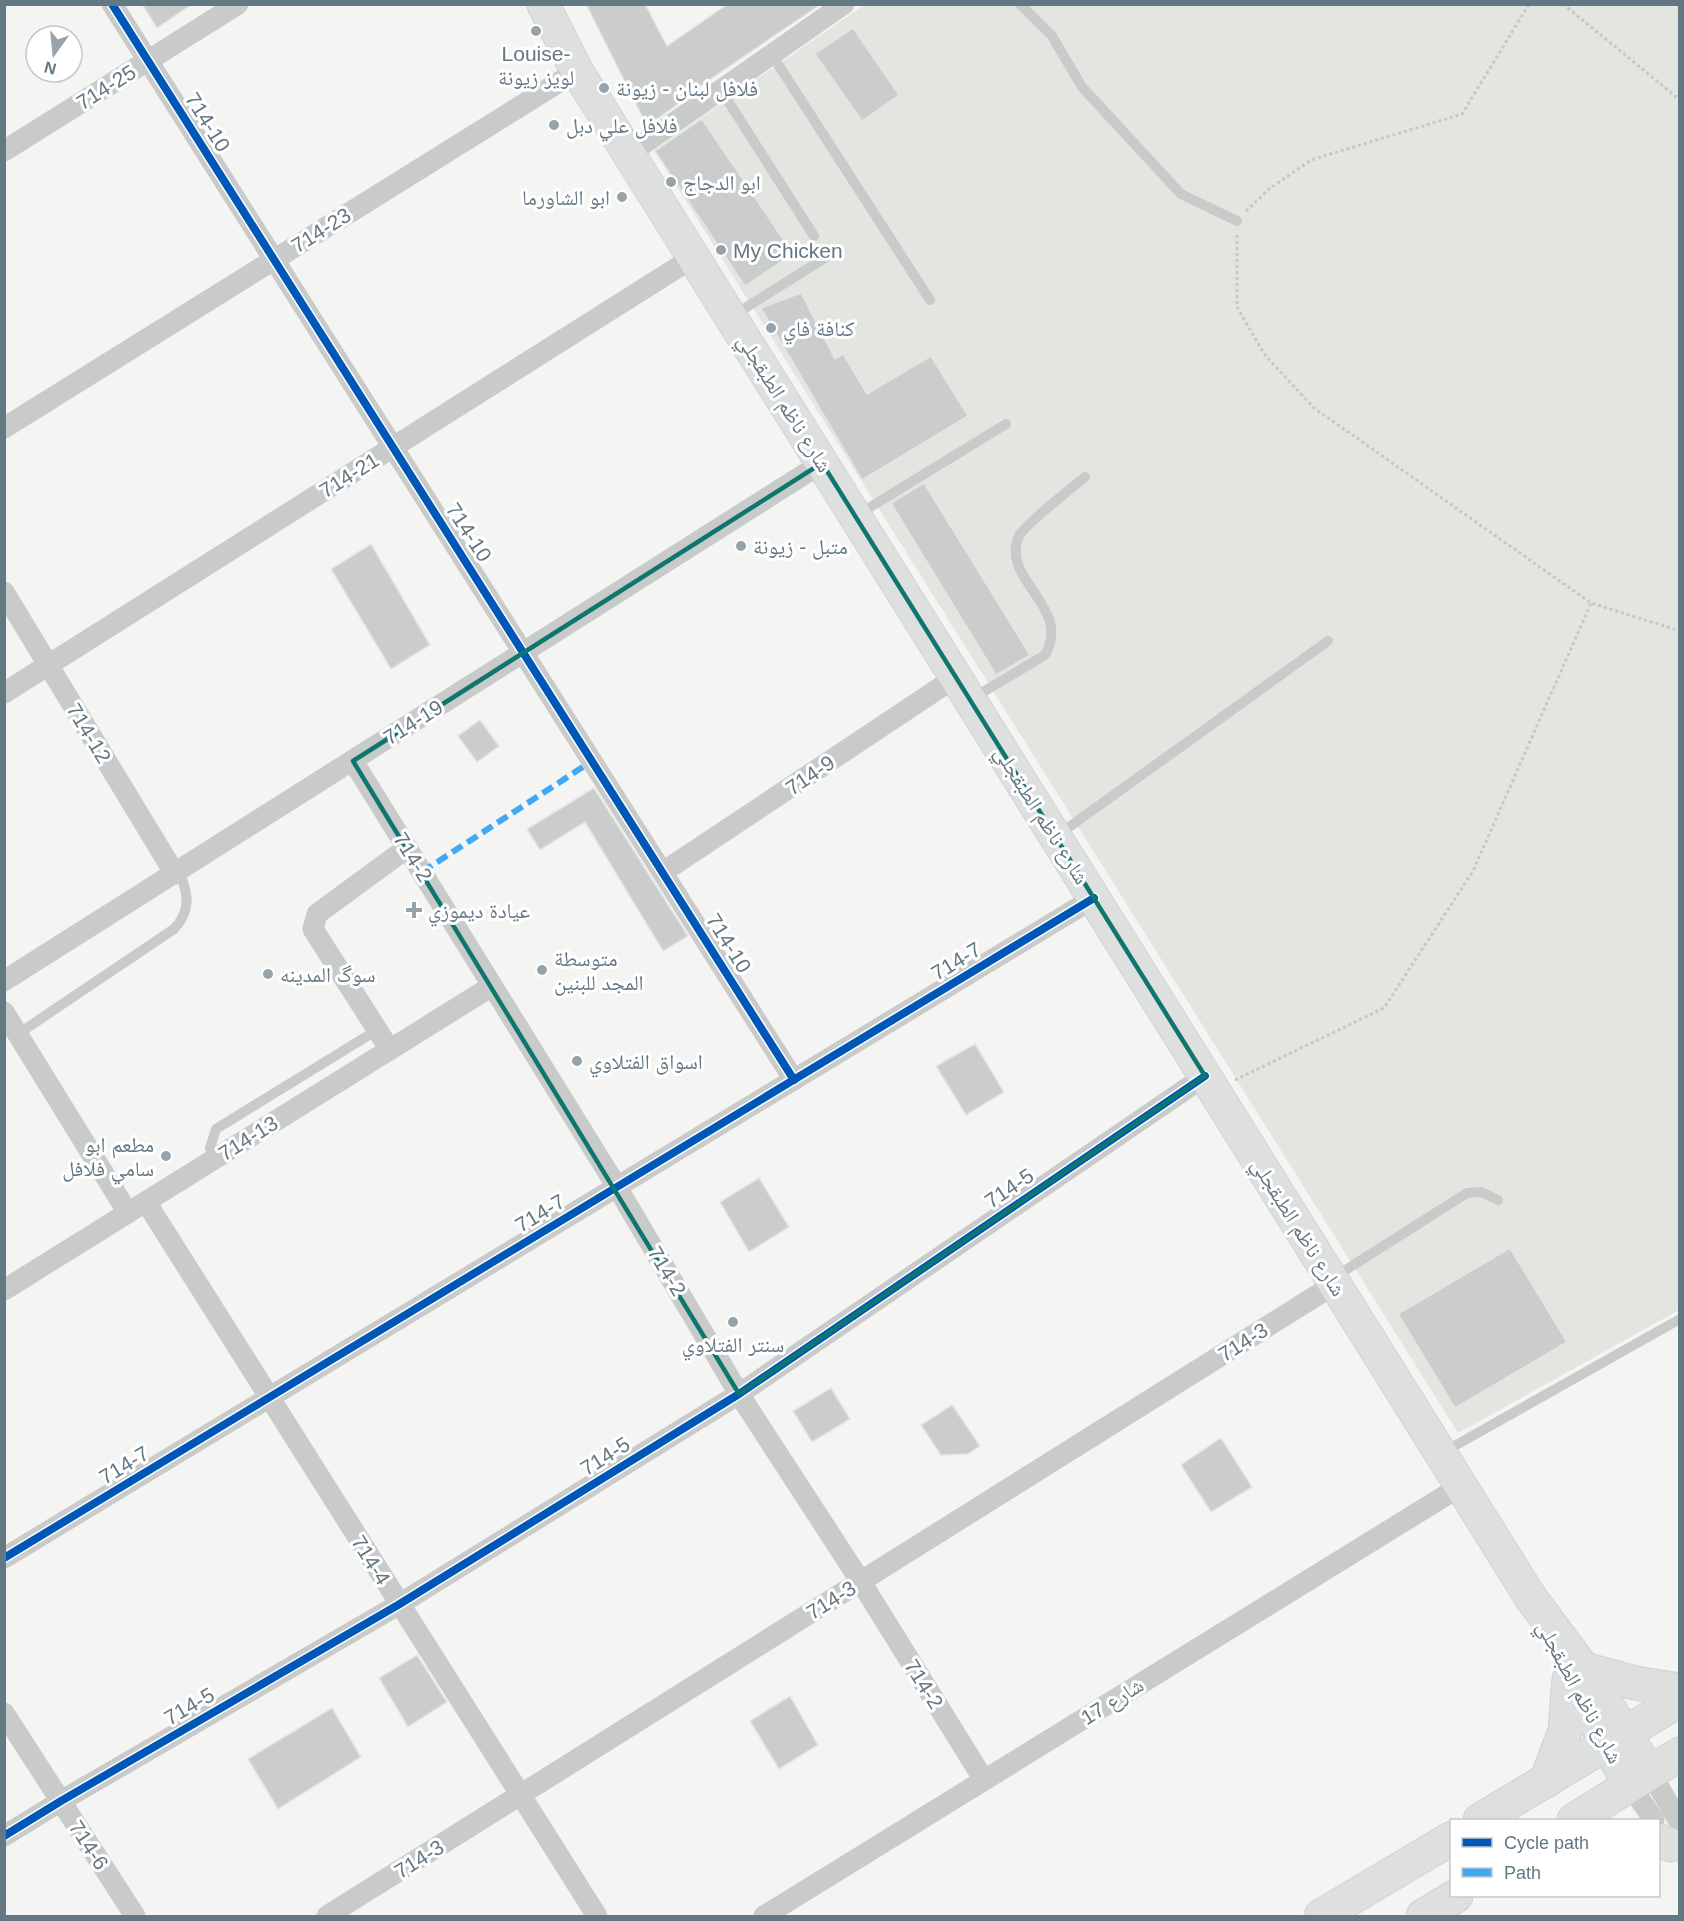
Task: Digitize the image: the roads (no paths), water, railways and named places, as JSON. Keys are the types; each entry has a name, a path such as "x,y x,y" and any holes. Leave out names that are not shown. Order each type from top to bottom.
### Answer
{"main road":[{"name":"شارع ناظم الطبقجلي","path":"534,4 575,66 1441,1453 1640,1779"},
{"name":"شارع ناظم الطبقجلي","path":"543,4 575,66"},
{"path":"1546,1781 1565,1731 1576,1674 1680,1690"},
{"path":"1483,1819 1680,1700"},
{"path":"1577,1819 1680,1754"},
{"path":"1321,1917 1450,1839"},
{"path":"1423,1917 1454,1897"}],"street":[{"name":"714-10","path":"112,4 794,1080"},
{"name":"714-25","path":"4,151 238,4"},
{"path":"629,154 844,4"},
{"name":"714-23","path":"4,428 274,260 575,66"},
{"name":"714-21","path":"4,693 694,257"},
{"name":"714-19","path":"4,981 822,463"},
{"name":"714-12","path":"4,592 177,872"},
{"name":"714-9","path":"663,872 963,688"},
{"name":"714-2","path":"353,760 617,1187 739,1394 861,1582 984,1780"},
{"path":"390,1050 313,929 317,914 407,848"},
{"name":"714-7","path":"4,1558 1094,898"},
{"name":"714-13","path":"4,1290 492,986"},
{"path":"4,1012 128,1213"},
{"name":"714-5","path":"4,1836 398,1605 739,1394 1210,1083"},
{"name":"714-4","path":"146,1202 398,1605 597,1917"},
{"name":"714-3","path":"327,1917 861,1582 1333,1281"},
{"name":"شارع 17","path":"764,1917 1461,1486"},
{"name":"714-6","path":"4,1713 135,1917"},
{"path":"1640,1779 1659,1819"},
{"path":"1660,1821 1667,1836"}],"lane":[{"path":"1020,4 1052,36 1082,87 1181,194 1237,220"},
{"path":"771,55 930,300"},
{"path":"721,90 814,236"},
{"path":"731,317 828,256"},
{"path":"856,516 1006,424"},
{"path":"963,688 1045,655 1049,647 1052,627 1046,608 1017,564 1016,548 1020,534 1085,477"},
{"path":"1056,837 1328,641"},
{"path":"18,1034 183,921 189,896 177,872"},
{"path":"216,1158 210,1148 216,1129 377,1030"},
{"path":"1333,1281 1467,1193 1481,1192 1498,1200"},
{"path":"1441,1453 1680,1319"}],"place":[{"name":"Louise- لويز زيونة","path":"536,31"},
{"name":"فلافل لبنان - زيونة","path":"604,88"},
{"name":"فلافل علي دبل","path":"554,125"},
{"name":"ابو الدجاج","path":"671,182"},
{"name":"ابو الشاورما","path":"622,197"},
{"name":"My Chicken","path":"721,250"},
{"name":"كنافة فاي","path":"771,328"},
{"name":"متبل - زيونة","path":"741,546"},
{"name":"عيادة ديموزي","path":"414,910"},
{"name":"متوسطة المجد للبنين","path":"542,970"},
{"name":"سوگ المدينه","path":"268,974"},
{"name":"اسواق الفتلاوي","path":"577,1061"},
{"name":"مطعم ابو سامي فلافل","path":"166,1156"},
{"name":"سنتر الفتلاوي","path":"733,1322"}]}
